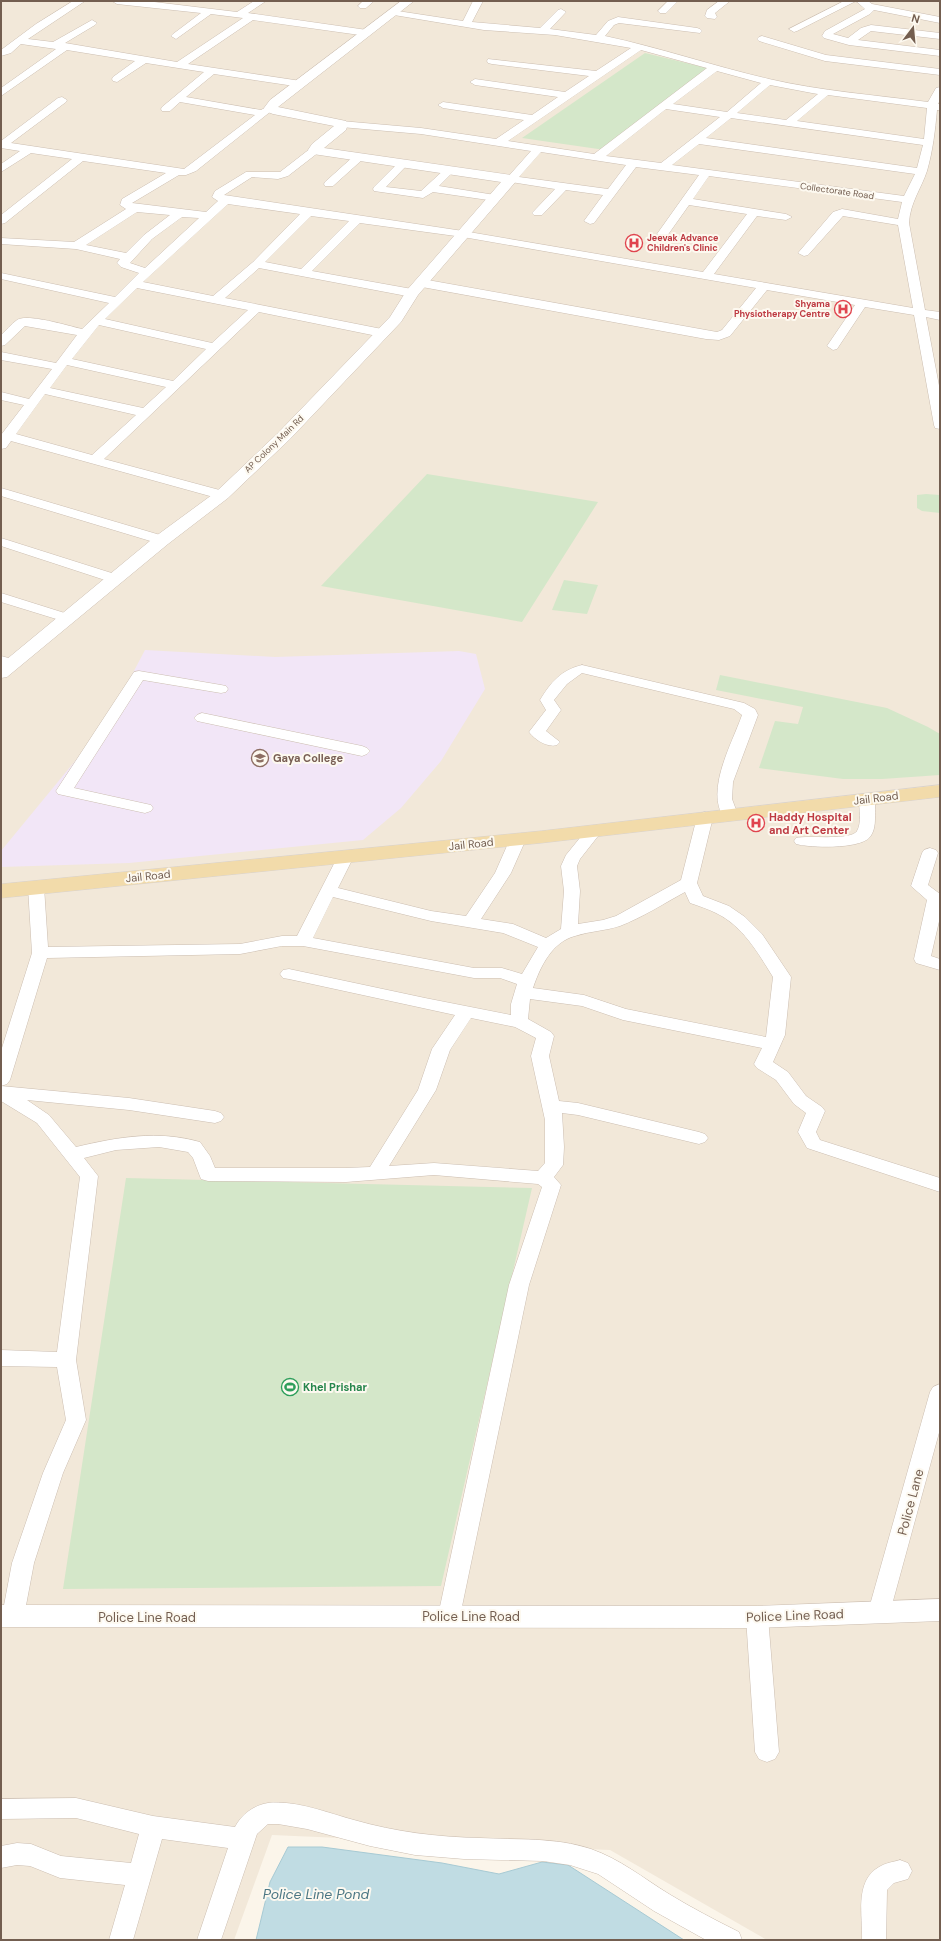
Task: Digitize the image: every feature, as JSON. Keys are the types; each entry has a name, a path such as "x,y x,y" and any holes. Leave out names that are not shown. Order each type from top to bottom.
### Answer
{"main road":[{"name":"Jail Road","path":"1,891 594,831 940,791"}],"street":[{"path":"1,53 8,51 39,26 80,1"},
{"path":"117,1 160,3 250,18 367,33"},
{"path":"237,16 261,1"},
{"path":"2,145 176,172 186,172 192,169 274,103 301,84 408,1"},
{"path":"465,24 472,15 478,1"},
{"path":"663,11 673,1"},
{"path":"712,17 710,16 710,12 725,1"},
{"path":"794,29 852,1"},
{"path":"940,20 865,3 867,12 826,35 830,38 849,42 940,53"},
{"path":"176,36 209,11"},
{"path":"394,12 465,24 598,38 640,46 768,82 826,92 936,106"},
{"path":"542,31 561,12"},
{"path":"177,66 208,48 250,18"},
{"path":"598,38 611,23 618,20 697,31"},
{"path":"55,45 92,23"},
{"path":"849,42 864,30 871,28 940,36"},
{"path":"762,39 825,58 940,72"},
{"path":"20,41 66,46 210,72 301,84"},
{"path":"1,93 66,46"},
{"path":"499,142 640,46"},
{"path":"117,79 143,60"},
{"path":"492,61 598,74"},
{"path":"597,156 715,67"},
{"path":"166,109 210,72"},
{"path":"475,82 567,95"},
{"path":"663,167 729,116 768,82"},
{"path":"940,90 929,143 921,172 904,212 904,223 918,312 940,425"},
{"path":"788,124 826,92"},
{"path":"178,99 278,111 341,124 341,127 315,150 281,175 254,173 247,176 218,195 226,200 307,213 463,234 940,316"},
{"path":"2,145 62,100"},
{"path":"443,105 533,118"},
{"path":"664,106 929,143"},
{"name":"Collectorate Road","path":"341,124 387,127 499,142 597,156 634,163 908,200"},
{"path":"697,140 921,172"},
{"path":"511,179 539,148"},
{"path":"1,169 30,149"},
{"path":"315,150 610,193"},
{"path":"1,221 81,157"},
{"path":"329,184 359,157"},
{"path":"590,221 634,163"},
{"path":"404,164 378,189 420,195 425,194 450,170"},
{"path":"176,172 126,201 126,205 135,208 208,216"},
{"path":"663,234 706,173"},
{"name":"AP Colony Main Rd","path":"4,665 36,645 66,618 116,579 162,540 222,495 284,436 396,319 417,288 511,179"},
{"path":"538,213 564,186"},
{"path":"431,188 495,198"},
{"path":"222,495 96,459 4,440 85,333 96,321 226,200"},
{"path":"685,202 786,217"},
{"path":"76,246 135,208"},
{"path":"707,275 754,212"},
{"path":"804,253 837,214 842,212 904,223"},
{"path":"147,272 123,263 126,258 153,232 180,213"},
{"path":"216,300 257,264 307,213"},
{"path":"304,272 356,220"},
{"path":"1,241 76,246 126,258"},
{"path":"257,264 719,336 726,333 764,286"},
{"path":"1,276 118,301"},
{"path":"134,284 382,333"},
{"path":"833,346 862,302"},
{"path":"96,459 256,309"},
{"path":"1,342 19,323 27,321 85,333"},
{"path":"96,321 216,348"},
{"path":"1,356 63,364 176,385"},
{"path":"42,390 146,413"},
{"path":"1,396 32,403"},
{"path":"1,492 162,540"},
{"path":"1,542 116,579"},
{"path":"1,597 66,618"},
{"path":"552,742 537,732 554,710 547,700 554,689 574,670 582,669 739,706 750,712 750,715 725,782 723,794 725,804 730,815"},
{"path":"145,808 64,791 138,675 221,689"},
{"path":"202,718 362,751"},
{"path":"802,841 848,840 857,839 864,835 866,829 867,800"},
{"path":"705,817 688,883 696,899 723,910 739,921 756,938 782,977 776,1035 763,1064 782,1076 800,1100 816,1111 807,1132 813,1144 940,1185"},
{"path":"569,932 572,891 569,866 572,858 594,831"},
{"path":"470,923 503,873 518,839"},
{"path":"930,852 919,886 936,899 922,959 940,965"},
{"path":"303,940 346,856"},
{"path":"520,1022 520,1004 525,987 548,945 558,936 569,932 612,923 628,916 688,883"},
{"path":"1,1080 9,1030 40,953 36,887"},
{"path":"328,891 431,916 506,928 548,945"},
{"path":"40,953 229,950 250,948 282,941 303,940 474,973 502,973 525,987 584,1001 623,1014 772,1044"},
{"path":"289,974 520,1022 545,1036 540,1056 554,1120 554,1165 543,1178"},
{"path":"376,1172 427,1090 441,1049 466,1012"},
{"path":"1,1092 129,1104 215,1117"},
{"path":"1,1092 43,1119 88,1176 66,1360 76,1420 53,1473 7,1616"},
{"path":"552,1106 578,1109 699,1138"},
{"path":"72,1154 116,1144 159,1141 194,1147 201,1156 208,1174 346,1175 434,1169 467,1173 543,1178 552,1185 520,1285 449,1616"},
{"path":"1,1358 66,1360"},
{"name":"Police Lane","path":"879,1612 940,1392"},
{"name":"Police Line Road","path":"7,1616 757,1617 940,1610"},
{"path":"757,1617 767,1752"},
{"path":"1,1809 76,1808 153,1827 243,1839"},
{"path":"209,1940 247,1828 253,1821 266,1814 284,1815 404,1843 458,1848 542,1850 567,1853 590,1859 609,1867 654,1898 730,1940"},
{"path":"121,1940 138,1875 153,1827"},
{"path":"1,1856 17,1854 31,1855 60,1867 138,1875"},
{"path":"874,1940 876,1927 873,1900 874,1887 890,1872 900,1871"}],"shaded area":[{"path":"1,1 940,1 940,1940 767,1940 610,1850 272,1835 234,1940 1,1940"},
{"name":"Gaya College","path":"145,650 275,657 459,651 476,654 485,689 441,761 401,808 363,840 129,863 1,867 1,851 80,755 117,703"}],"green space":[{"path":"645,53 711,69 605,150 522,138"},
{"path":"427,474 598,502 522,622 321,586"},
{"path":"917,495 940,495 940,513 922,511 917,508"},
{"path":"564,580 598,585 587,614 552,610"},
{"path":"720,675 887,708 940,734 940,775 882,779 843,779 759,768 775,721 798,724 803,707 716,690"},
{"name":"Khel Prishar","path":"126,1178 532,1188 441,1586 63,1589"}],"water":[{"name":"Police Line Pond","path":"288,1847 322,1847 442,1863 499,1874 542,1862 568,1865 684,1940 256,1940 270,1882"}],"place":[{"name":"Jeevak Advance Children's Clinic","path":"634,243"},
{"name":"Shyama Physiotherapy Centre","path":"843,309"},
{"name":"Gaya College","path":"260,758"},
{"name":"Haddy Hospital and Art Center","path":"756,823"},
{"name":"Khel Prishar","path":"290,1387"}]}
